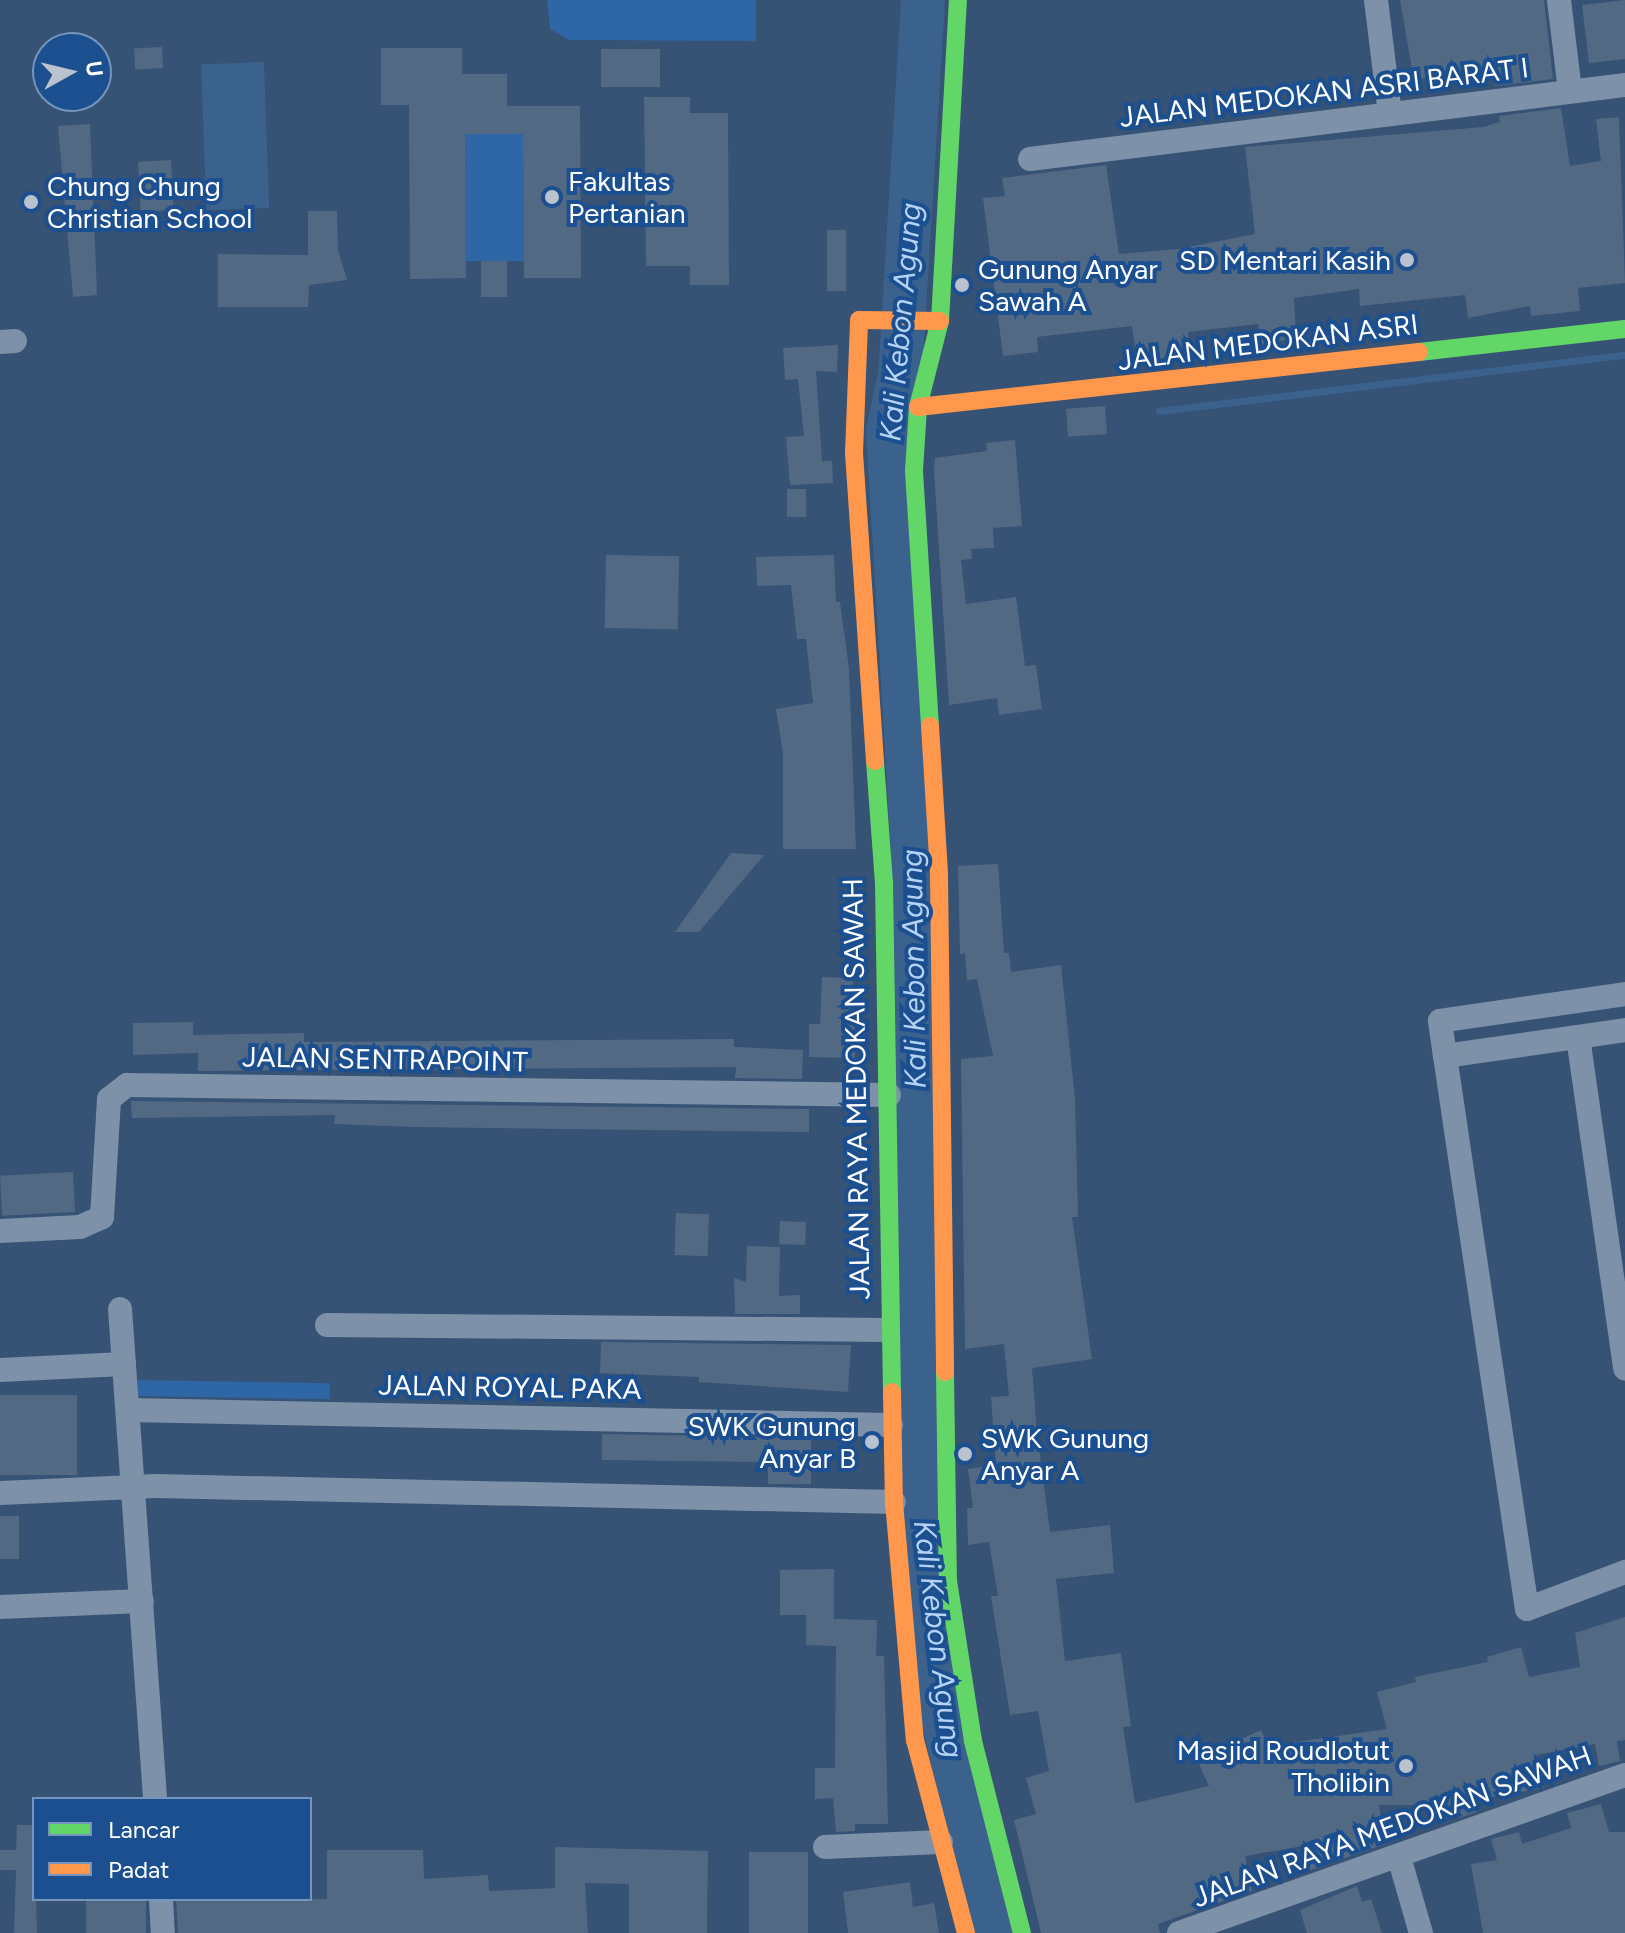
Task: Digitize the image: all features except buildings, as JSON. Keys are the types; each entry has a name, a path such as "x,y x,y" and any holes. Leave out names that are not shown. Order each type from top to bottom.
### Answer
{"street":[{"path":"958,0 931,320 918,407 914,471 939,875 948,1581 973,1741 1022,1933"},
{"path":"1376,0 1390,114"},
{"path":"1559,0 1570,91"},
{"name":"JALAN MEDOKAN ASRI BARAT I","path":"1030,159 1625,85"},
{"name":"JALAN RAYA MEDOKAN SAWAH","path":"931,320 859,320 854,453 884,868 889,1095 887,1330 894,1502 915,1740 966,1933"},
{"name":"JALAN MEDOKAN ASRI","path":"918,407 1625,329"},
{"path":"1625,994 1440,1021 1527,1609 1625,1572"},
{"path":"1445,1056 1625,1030"},
{"path":"1578,1037 1617,1260 1625,1369"},
{"name":"JALAN SENTRAPOINT","path":"0,1231 80,1227 102,1217 109,1099 127,1085 889,1095"},
{"path":"120,1309 155,1797"},
{"path":"327,1325 887,1330"},
{"path":"0,1370 124,1364"},
{"name":"JALAN ROYAL PAKA","path":"128,1410 891,1425"},
{"path":"0,1493 135,1487 894,1502"},
{"path":"0,1607 142,1601"},
{"name":"JALAN RAYA MEDOKAN SAWAH","path":"1179,1933 1625,1775"},
{"path":"825,1847 941,1842"},
{"path":"1399,1857 1421,1933"},
{"path":"161,1901 163,1933"}],"shaded area":[{"path":"547,0 756,0 756,41 569,40 550,29"},
{"path":"264,62 269,208 206,210 201,64"},
{"path":"523,117 524,261 466,261 465,119 479,134 503,134"},
{"path":"138,1380 330,1383 330,1399 138,1396"}],"waterway":[{"name":"Kali Kebon Agung","path":"923,0 900,375 888,431 913,851 922,1557 942,1714 993,1933"},
{"path":"1159,411 1625,355"}],"traffic: fast":[{"path":"930,726 914,471 918,407 940,321 958,0"},
{"path":"1419,352 1625,329"},
{"path":"875,761 884,883 892,1392"},
{"path":"945,1372 948,1581 973,1741 1022,1933"}],"traffic: slow":[{"path":"875,761 854,453 859,320 940,321"},
{"path":"918,407 1419,352"},
{"path":"930,726 939,875 945,1372"},
{"path":"892,1392 894,1502 915,1740 966,1933"}],"place":[{"name":"Fakultas Pertanian","path":"552,197"},
{"name":"Chung Chung Christian School","path":"31,202"},
{"name":"SD Mentari Kasih","path":"1407,260"},
{"name":"Gunung Anyar Sawah A","path":"962,285"},
{"name":"SWK Gunung Anyar B","path":"872,1442"},
{"name":"SWK Gunung Anyar A","path":"965,1454"},
{"name":"Masjid Roudlotut Tholibin","path":"1406,1766"}]}
